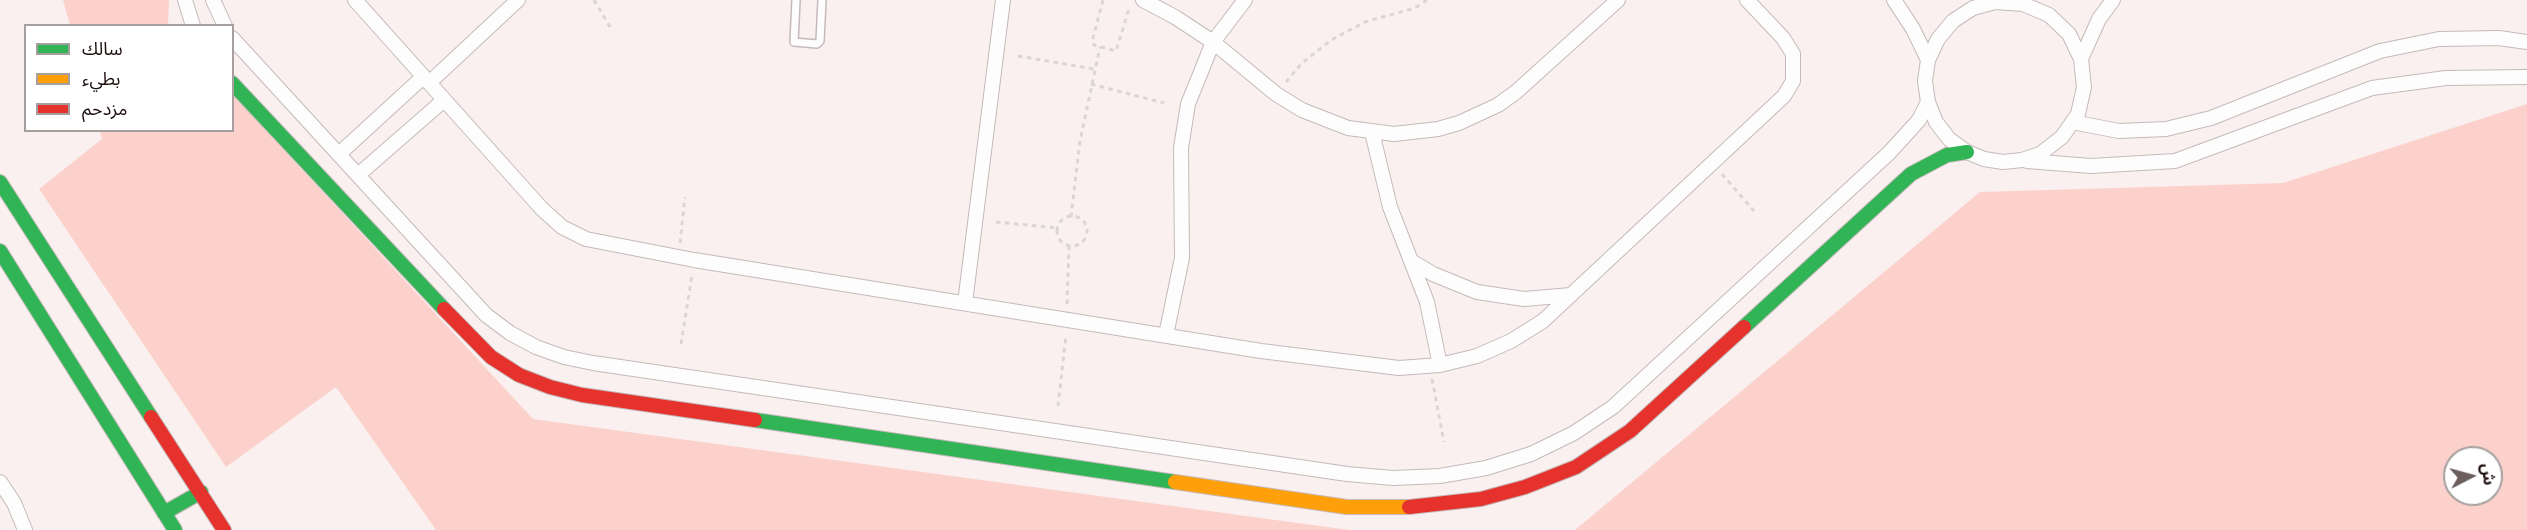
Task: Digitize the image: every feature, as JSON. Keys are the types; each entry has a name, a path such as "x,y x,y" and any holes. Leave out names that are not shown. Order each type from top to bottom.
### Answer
{"street":[{"path":"185,0 192,24"},
{"path":"213,0 217,14 224,24"},
{"path":"355,0 542,209 562,227 598,243 1067,320 1399,369 1435,365 1477,356 1511,341 1543,321 1784,96 1793,81 1795,63 1789,45 1748,0"},
{"path":"339,154 518,0"},
{"path":"965,303 1003,0"},
{"path":"1143,0 1175,16 1213,42 1276,94 1324,120 1372,132 1394,134 1438,129 1459,123 1498,105 1516,92 1618,0"},
{"path":"1166,335 1182,258 1181,168 1183,128 1188,104 1213,42 1245,0"},
{"path":"1894,0 1913,29 1928,60"},
{"path":"2081,59 2099,19 2113,0"},
{"path":"2022,160 2040,154 2062,137 2078,114 2084,87 2081,59 2069,34 2049,15 2027,2 1991,1 1973,8 1953,21 1938,39 1928,60 1925,81 1928,102 1943,130 1967,152 1984,159 2003,162 2022,160 2091,166 2175,161 2372,88 2446,78 2527,77"},
{"path":"2072,122 2119,131 2166,129 2211,118 2380,51 2439,39 2499,38 2527,42"},
{"path":"234,40 486,315 518,338 564,357 1347,474 1393,478 1440,476 1486,468 1531,454 1574,433 1613,407 1889,153 1919,120 1928,102"},
{"path":"234,85 491,357 519,375 550,387 582,395 1347,507 1427,507 1481,499 1525,487 1576,467 1630,431 1911,174 1947,155 1967,152"},
{"path":"358,176 444,100"},
{"path":"1372,132 1390,207 1413,262 1432,323 1435,365"},
{"path":"0,182 224,530"},
{"path":"0,251 175,530"},
{"path":"1413,262 1444,279 1477,292 1524,299 1571,295"},
{"path":"0,482 14,503 25,530"},
{"path":"164,513 201,492"}],"lane":[{"path":"796,0 795,42 817,44 820,41 822,0"}],"path":[{"path":"594,0 612,30"},
{"path":"1103,0 1092,42 1100,47 1118,51 1132,0"},
{"path":"1276,94 1301,64 1331,40 1365,22 1415,8 1427,0"},
{"path":"1071,217 1080,141 1100,47"},
{"path":"1018,56 1095,69"},
{"path":"1091,84 1164,103"},
{"path":"1712,162 1754,211"},
{"path":"678,257 685,197"},
{"path":"1071,217 1081,219 1087,232 1083,242 1069,246 1060,240 1058,228 1062,221 1071,217"},
{"path":"996,222 1058,228"},
{"path":"1058,406 1067,320 1069,246"},
{"path":"681,344 694,260"},
{"path":"1435,365 1444,442"}],"shaded area":[{"path":"63,0 169,0 168,24 70,24"},
{"path":"234,96 533,419 1349,530 436,530 336,387 226,467 39,189 102,139 100,132 234,132"},
{"path":"2527,104 2527,530 1575,530 1980,192 2283,183"}],"traffic: fast":[{"path":"234,85 444,309"},
{"path":"1744,327 1911,174 1947,155 1967,152"},
{"path":"0,182 151,417"},
{"path":"0,251 175,530"},
{"path":"755,420 1175,482"},
{"path":"164,513 201,492"}],"traffic: slow":[{"path":"1175,482 1347,507 1409,507"}],"traffic: jam":[{"path":"444,309 491,357 519,375 550,387 582,395 755,420"},
{"path":"1409,507 1481,499 1525,487 1576,467 1630,431 1744,327"},
{"path":"151,417 224,530"}]}
